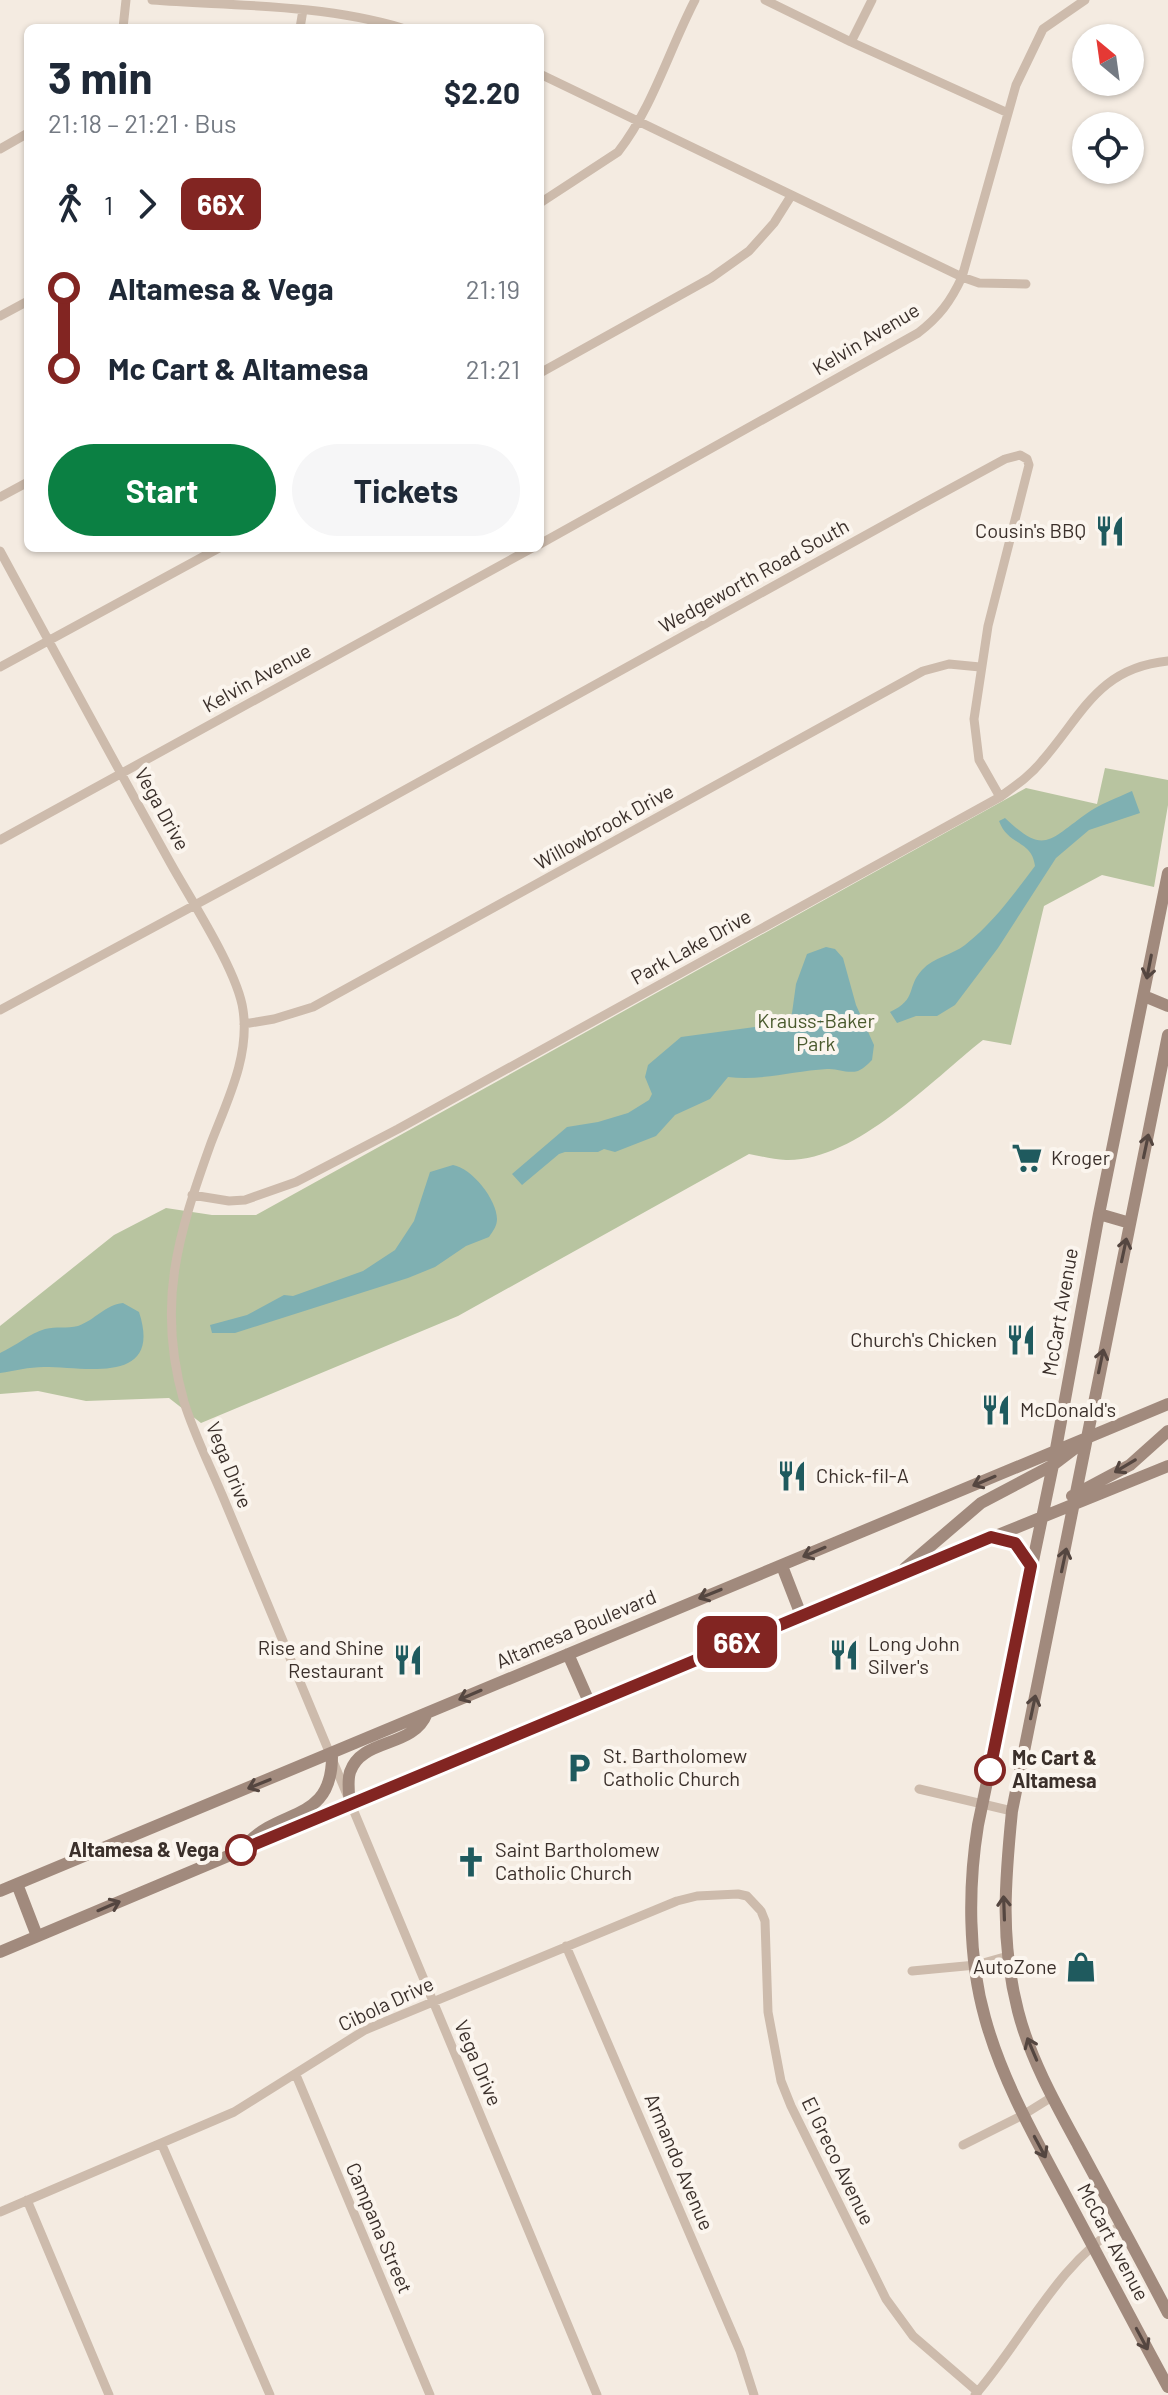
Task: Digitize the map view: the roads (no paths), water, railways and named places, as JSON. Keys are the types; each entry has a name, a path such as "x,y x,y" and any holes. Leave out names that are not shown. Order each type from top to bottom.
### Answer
{"main road":[{"name":"McCart Avenue","path":"1168,873 1099,1214 1056,1451 982,1804 972,1880 976,1965 985,2018 1023,2115 1168,2387"},
{"path":"1144,996 1168,1006"},
{"name":"McCart Avenue","path":"1168,1035 1012,1811 1003,1904 1018,2011 1052,2097 1168,2313"},
{"path":"1099,1214 1130,1223"},
{"name":"Altamesa Boulevard","path":"0,1891 1168,1404"},
{"path":"0,1952 1041,1517 1130,1465 1168,1431"},
{"path":"896,1576 981,1503 1053,1465 1086,1438"},
{"path":"1076,1499 1168,1466"},
{"path":"991,1537 1015,1543 1031,1566"},
{"path":"782,1566 801,1615"},
{"path":"568,1654 590,1704"},
{"path":"350,1804 349,1782 351,1770 357,1761 371,1750 418,1729 427,1713"},
{"path":"241,1850 255,1836 305,1812 315,1803 332,1771 332,1754"},
{"path":"17,1884 37,1936"}],"street":[{"path":"123,24 126,0"},
{"path":"152,0 303,10 384,24"},
{"path":"544,200 618,152 638,120 695,0"},
{"path":"765,0 1008,113"},
{"path":"851,42 872,0"},
{"name":"Kelvin Avenue","path":"544,542 918,333 941,314 962,277 1016,85 1043,29 1085,0"},
{"path":"301,24 303,10"},
{"path":"544,76 962,277 979,283 1026,284"},
{"path":"0,149 24,135"},
{"path":"544,371 711,278 761,239 791,196"},
{"path":"0,316 24,303"},
{"name":"Wedgeworth Road South","path":"194,905 924,503 1005,459 1020,455 1027,459 1029,465 988,626 974,719 976,749 1000,797"},
{"path":"0,497 24,484"},
{"name":"Vega Drive","path":"0,551 236,985 243,1008 243,1048 235,1079 192,1195 175,1255 171,1330 176,1369 190,1418 597,2395"},
{"path":"0,667 212,552"},
{"name":"Kelvin Avenue","path":"0,840 525,552"},
{"name":"Park Lake Drive","path":"192,1195 229,1201 245,1200 296,1182 412,1122 1000,797 1030,775 1100,687 1132,668 1168,661"},
{"name":"Willowbrook Drive","path":"244,1024 313,1007 923,671 949,664 980,667"},
{"path":"0,1010 194,905"},
{"path":"919,1789 1012,1811"},
{"name":"Cibola Drive","path":"0,2212 234,2112 365,2030 566,1946 677,1901 697,1896 738,1894 747,1896 757,1905"},
{"name":"El Greco Avenue","path":"757,1905 765,1921 768,2012 781,2081 791,2106 886,2299 913,2336 976,2394"},
{"name":"Armando Avenue","path":"566,1946 740,2351 754,2395"},
{"path":"912,1971 976,1965 1008,1956"},
{"name":"Campana Street","path":"296,2075 430,2395"},
{"path":"963,2145 1052,2097"},
{"path":"162,2145 270,2395"},
{"path":"27,2200 109,2395"},
{"path":"976,2394 1061,2281 1093,2245 1121,2225"}],"water":[{"path":"1132,791 1140,813 1089,830 1056,858 998,948 955,1005 937,1016 916,1016 897,1023 890,1012 905,1002 922,970 960,948 985,927 1035,866 1025,847 1008,835 999,821 1005,818 1029,837 1046,840 1097,807"},
{"path":"826,947 835,949 843,958 856,1005 874,1045 872,1060 864,1068 854,1072 827,1069 765,1077 728,1077 710,1099 675,1115 656,1136 615,1152 604,1149 559,1154 522,1185 512,1174 567,1127 628,1113 649,1100 652,1094 645,1077 648,1065 681,1037 776,1024 789,1019 796,984 807,954"},
{"path":"453,1165 475,1178 493,1203 497,1222 489,1237 408,1278 235,1333 212,1333 210,1325 247,1315 284,1295 293,1296 363,1271 395,1250 414,1221 430,1172"},
{"path":"123,1303 139,1312 144,1335 140,1351 131,1361 99,1369 38,1367 0,1373 0,1353 28,1337 45,1329 78,1326"}],"place":[{"name":"Cousin's BBQ","path":"1110,531"},
{"name":"Kroger","path":"1027,1158"},
{"name":"Church's Chicken","path":"1021,1340"},
{"name":"McDonald's","path":"996,1410"},
{"name":"Chick-fil-A","path":"792,1476"},
{"name":"Long John Silver's","path":"844,1655"},
{"name":"Rise and Shine Restaurant","path":"408,1660"},
{"name":"St. Bartholomew Catholic Church","path":"579,1768"},
{"name":"Mc Cart & Altamesa","path":"990,1770"},
{"name":"Altamesa & Vega","path":"241,1850"},
{"name":"Saint Bartholomew Catholic Church","path":"471,1862"},
{"name":"AutoZone","path":"1081,1967"}],"park label":[{"name":"Krauss-Baker Park","path":"816,1032"}]}
